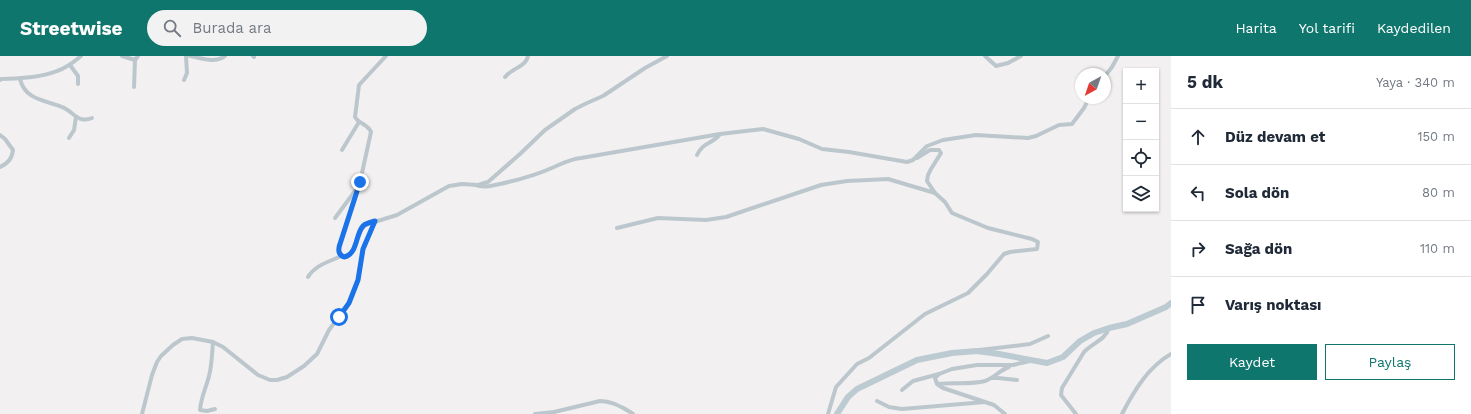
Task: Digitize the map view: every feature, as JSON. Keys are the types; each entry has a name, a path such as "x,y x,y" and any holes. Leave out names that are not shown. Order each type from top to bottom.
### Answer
{"street":[{"path":"0,78 20,79 56,72 70,65 81,56"},
{"path":"122,56 136,58 134,87"},
{"path":"184,80 187,73 186,56"},
{"path":"190,56 209,60 222,58 225,56"},
{"path":"341,256 339,253 340,244 358,186 371,132 370,128 359,122 355,117 359,85 386,56"},
{"path":"505,77 510,72 524,64 528,56"},
{"path":"475,186 488,182 545,130 575,109 587,102 603,96 645,68 667,56"},
{"path":"985,56 996,66 1008,63 1021,56"},
{"path":"1111,68 1118,56"},
{"path":"70,65 78,76 78,84"},
{"path":"20,79 21,86 31,96 63,107 76,117 86,120 92,118"},
{"path":"913,160 927,146 943,140 976,135 1028,138 1036,136 1059,125 1072,124 1086,104"},
{"path":"69,138 74,130 76,117"},
{"path":"342,150 359,122"},
{"path":"308,277 312,271 317,268 341,256 344,257 350,255 363,227 375,221 397,215 449,186 462,184 481,187 517,180 573,159 720,134 763,129 799,139 822,149 907,162 930,150 939,150 941,153 928,175 927,181 935,193 945,202 952,213 988,228 1032,239 1038,242 1037,249 1004,254 968,293 925,314 869,358 857,364 836,387 828,414"},
{"path":"698,155 700,149 716,139 720,134"},
{"path":"0,135 6,138 13,150 12,156 8,162 0,167"},
{"path":"617,228 658,218 706,220 726,217 821,185 847,181 888,179 935,193"},
{"path":"335,218 344,208 358,186"},
{"path":"142,414 153,372 161,356 173,345 182,340 192,338 213,342 222,347 255,373 270,380 283,379 299,370 316,354 329,330 349,303 358,280 363,249 375,221"},
{"path":"977,351 1047,363 1063,357 1080,342 1094,333 1126,324 1166,307 1171,303"},
{"path":"1076,414 1061,395 1062,388 1084,352 1089,347 1102,340 1110,328"},
{"path":"837,414 848,397 857,389 917,360 952,353 1030,344 1048,336"},
{"path":"213,342 212,362 202,396 200,410 215,410"},
{"path":"1122,414 1129,400 1154,366 1171,354"},
{"path":"902,390 913,381 952,369 977,365 1019,365 1030,361"},
{"path":"990,379 1013,365"},
{"path":"939,374 935,378 937,384 943,388 994,405 1005,414"},
{"path":"937,384 950,382 977,383 998,378 1017,380"},
{"path":"535,414 557,413 600,401 607,401 625,408 633,414"},
{"path":"877,401 889,407 902,410 985,402"}],"route":[{"path":"339,317 346,309 358,280 360,259 370,229 375,221 368,223 363,227 350,255 347,257 341,256 339,253 339,247 360,182"}]}
